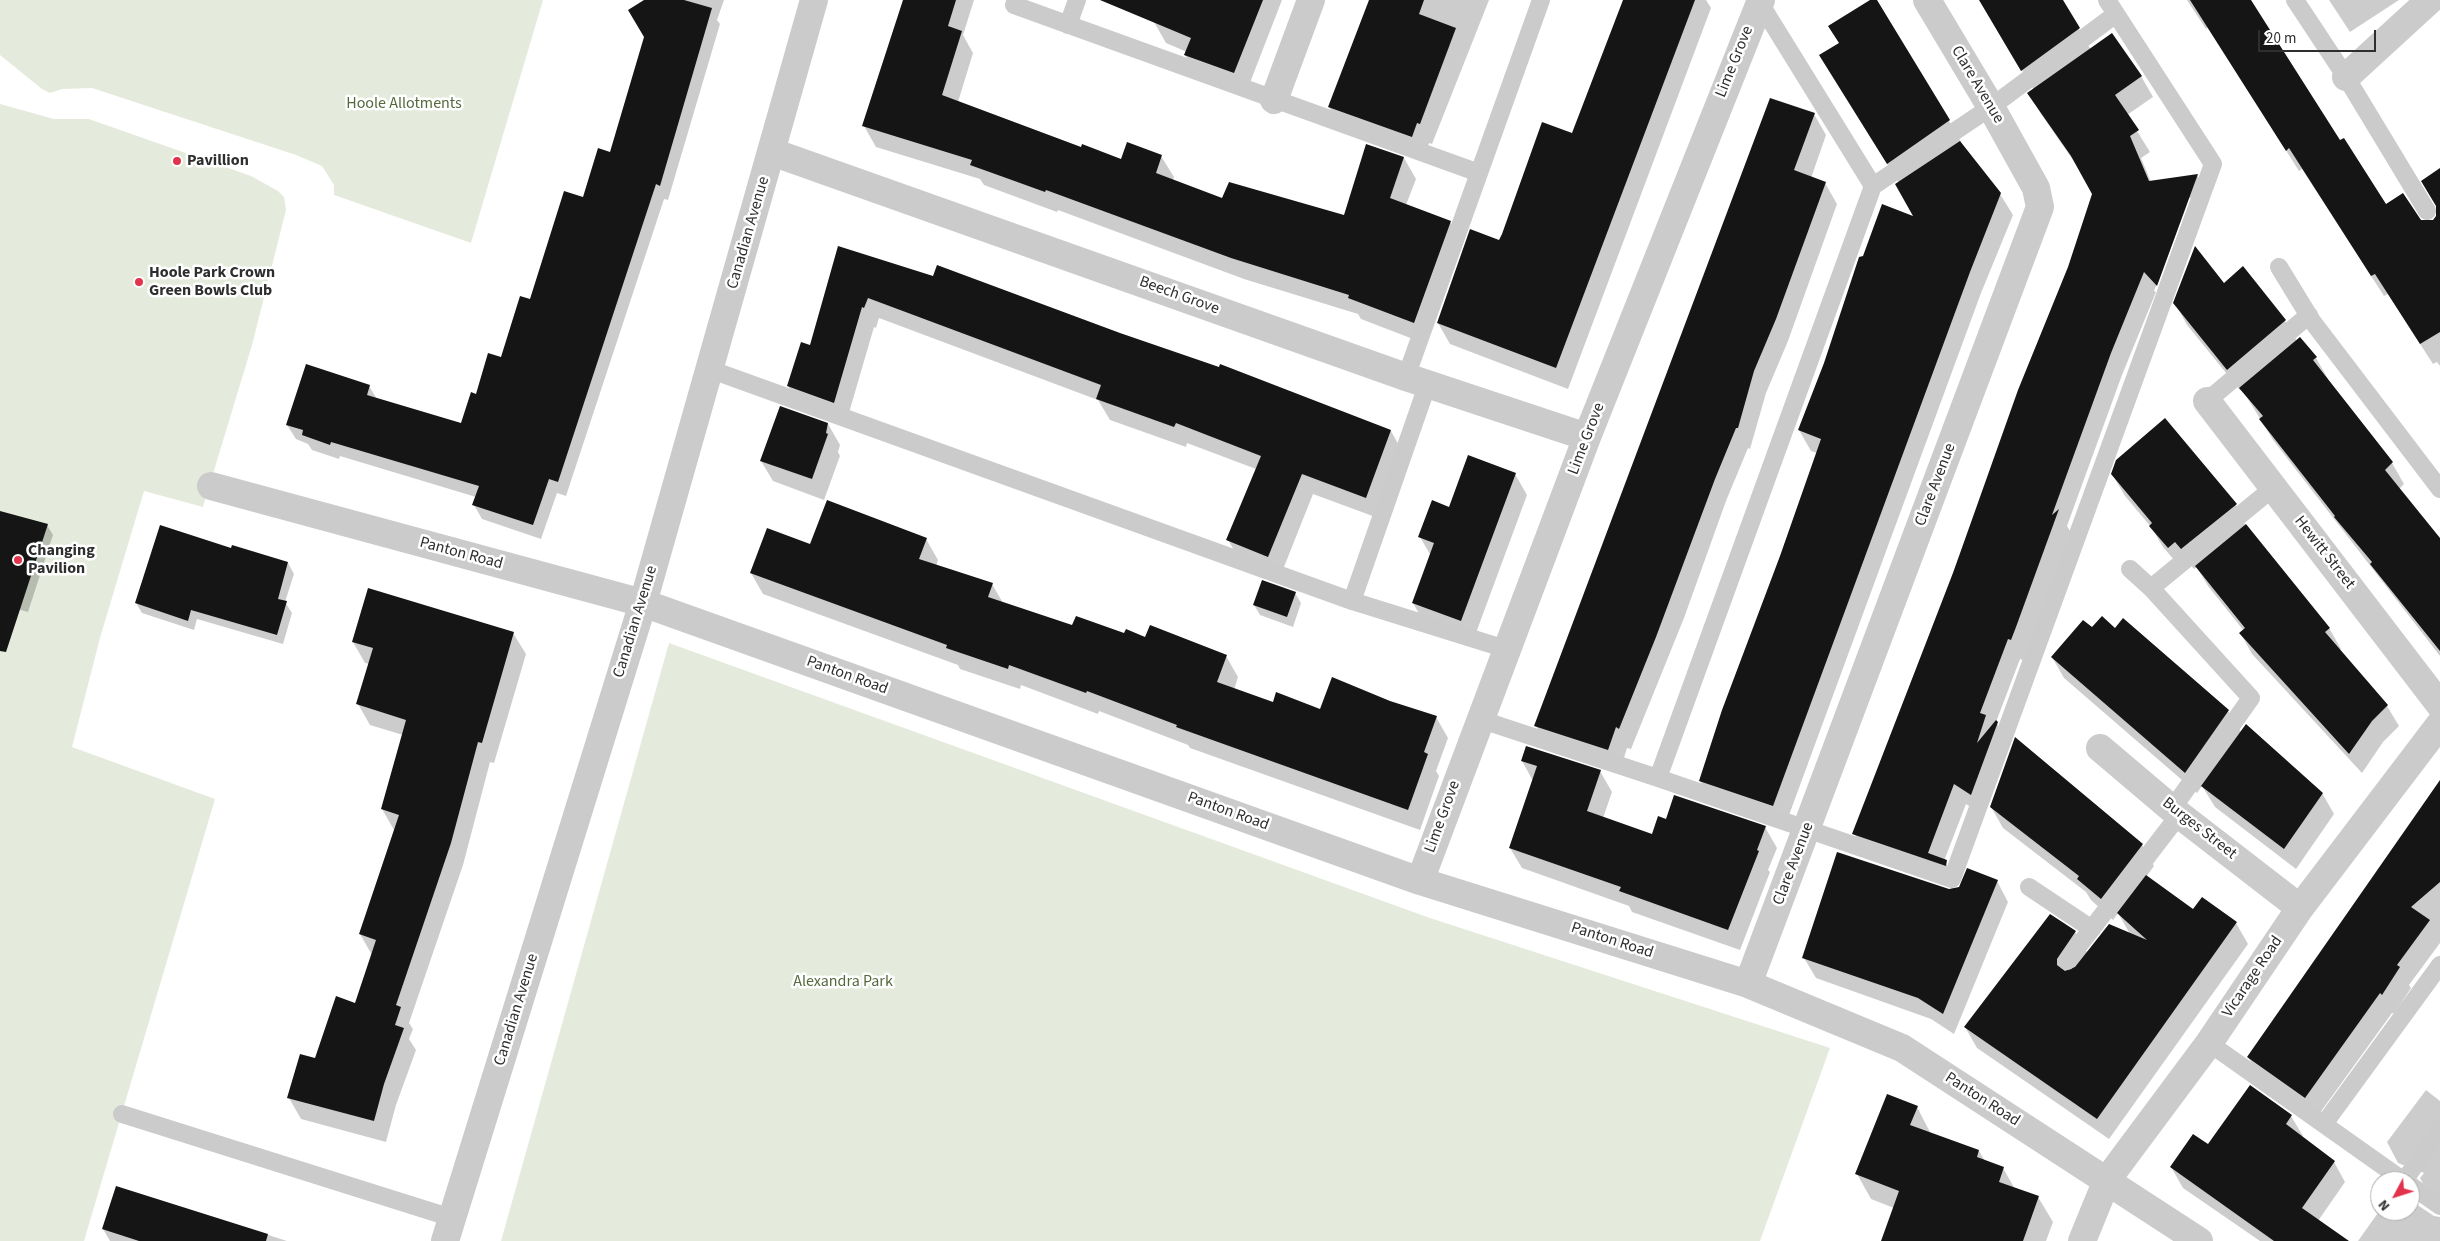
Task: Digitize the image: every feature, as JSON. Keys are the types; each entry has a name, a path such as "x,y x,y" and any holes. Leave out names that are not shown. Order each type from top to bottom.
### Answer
{"street":[{"name":"Canadian Avenue","path":"448,1229 642,603 814,0"},
{"path":"1274,100 1311,0"},
{"name":"Lime Grove","path":"1420,881 1479,719 1587,437 1759,0"},
{"name":"Clare Avenue","path":"1748,984 2040,207 2036,188 1991,107 1927,0"},
{"path":"2346,77 2430,0"},
{"name":"Beech Grove","path":"772,152 1417,380 1587,437"},
{"name":"Hewitt Street","path":"2208,401 2440,705"},
{"name":"Panton Road","path":"211,486 642,603 1420,881 1748,984 1902,1048 2199,1241"},
{"name":"Vicarage Road","path":"2082,1241 2107,1180 2209,1043 2300,908 2440,724"},
{"name":"Burges Street","path":"2100,748 2175,812 2300,908"}],"lane":[{"path":"1068,25 1078,0"},
{"path":"1352,601 1479,173 1541,0"},
{"path":"1759,0 1873,186"},
{"path":"2295,0 2346,77 2427,211"},
{"path":"1014,5 1479,173"},
{"path":"1479,719 1952,879 2213,164 2111,7 1991,107 1873,186 1658,778"},
{"path":"2279,267 2309,315 2440,489"},
{"path":"2208,401 2309,315"},
{"path":"710,370 1352,601 1506,649"},
{"path":"2151,588 2273,488"},
{"path":"2067,961 2175,812 2251,698 2151,588 2130,569"},
{"path":"2029,886 2092,929"},
{"path":"2324,1124 2440,965"},
{"path":"2209,1043 2390,1171"},
{"path":"122,1114 448,1229"},
{"path":"2411,1171 2440,1129"},
{"path":"2420,1192 2440,1206"}],"green space":[{"name":"Hoole Allotments","path":"0,0 543,0 471,243 334,195 334,185 322,166 296,155 92,88 62,89 50,93 42,89 0,55"},
{"path":"0,104 54,119 89,119 251,176 278,191 284,197 286,210 252,345 203,507 144,491 100,638 72,747 215,799 84,1241 0,1241"},
{"name":"Alexandra Park","path":"669,643 1430,918 1830,1048 1760,1241 501,1241"}],"building":[{"path":"644,0 684,0 712,8 660,186 656,184 558,482 549,479 533,525 472,505 479,486 331,442 330,445 302,435 303,430 286,425 306,364 370,385 367,395 461,423 471,392 476,394 488,353 501,357 520,296 530,299 564,191 583,197 598,148 610,152 644,37 628,10"},
{"path":"903,0 956,0 948,26 962,31 942,95 1081,147 1082,144 1121,159 1127,142 1162,155 1156,173 1222,198 1229,182 1344,215 1366,144 1404,157 1390,198 1451,221 1414,323 1348,298 1349,295 1231,258 1046,190 1045,192 970,165 972,160 862,126"},
{"path":"1100,0 1263,0 1234,73 1184,55 1191,38"},
{"path":"1369,0 1424,0 1419,14 1456,28 1420,124 1417,123 1412,137 1328,107"},
{"path":"1623,0 1695,0 1556,368 1437,323 1470,229 1499,240 1542,122 1572,133"},
{"path":"1870,0 1877,0 1950,120 1887,164 1819,55 1839,43 1828,26"},
{"path":"1979,0 2063,0 2080,28 2021,71"},
{"path":"2190,0 2251,0 2340,140 2344,138 2386,204 2403,193 2421,220 2433,220 2436,216 2436,206 2421,181 2440,168 2440,332 2420,344 2375,274 2371,276 2289,148 2286,151"},
{"path":"2112,33 2142,76 2115,95 2139,130 2130,136 2149,181 2198,174 2157,286 2144,272 2111,353 2052,515 2059,509 2011,640 2008,639 1980,713 1986,715 1977,743 1996,720 1998,722 1971,795 1954,784 1928,853 1947,860 1946,866 1852,834 1953,573 2018,390 2068,267 2092,194 2071,156 2027,93"},
{"path":"1770,98 1815,113 1794,170 1826,182 1776,319 1754,371 1738,428 1736,428 1715,479 1656,637 1619,729 1616,727 1608,750 1534,726"},
{"path":"1960,141 2001,193 1970,272 1773,806 1699,781 1722,710 1780,556 1821,439 1798,430 1824,363 1859,257 1863,256 1882,204 1913,216 1895,184"},
{"path":"838,246 933,276 937,265 1120,333 1219,367 1220,364 1391,430 1366,498 1302,474 1268,557 1226,540 1261,456 1176,423 1174,427 1096,399 1101,385 868,298 864,308 862,307 834,403 787,386 801,342 810,345"},
{"path":"2195,246 2224,283 2243,266 2286,320 2227,370 2173,303"},
{"path":"2300,337 2317,357 2313,360 2393,462 2385,470 2440,538 2440,651 2370,564 2372,562 2334,517 2259,419 2263,416 2239,388"},
{"path":"780,406 828,423 826,433 828,434 812,479 760,461"},
{"path":"2165,418 2237,504 2181,549 2175,542 2168,548 2149,526 2152,523 2111,474 2116,460"},
{"path":"1468,455 1516,473 1461,621 1412,603 1434,543 1418,537 1432,500 1449,507"},
{"path":"827,500 927,538 919,559 993,583 988,597 1072,625 1076,616 1124,633 1126,629 1145,637 1150,625 1227,655 1217,682 1273,702 1276,692 1320,709 1332,677 1390,701 1437,716 1424,752 1428,754 1408,810 1176,727 1177,725 1087,691 1086,693 1009,665 1008,669 946,648 947,645 750,573 767,528 810,544"},
{"name":"Changing Pavilion","path":"0,511 48,524 6,652 0,651"},
{"path":"2246,524 2330,628 2325,632 2388,705 2372,721 2349,754 2239,633 2245,628 2195,566"},
{"path":"160,525 231,548 232,545 288,562 278,599 287,601 277,635 191,610 188,621 135,603"},
{"path":"1262,580 1296,592 1287,617 1253,605"},
{"path":"368,588 514,632 482,743 478,742 451,843 396,1005 401,1007 395,1025 404,1028 384,1084 374,1121 287,1098 300,1054 315,1058 336,996 355,1003 376,940 359,934 399,815 381,809 406,720 356,704 373,648 352,642"},
{"path":"2102,616 2115,628 2123,618 2229,710 2185,773 2051,657 2083,620 2092,627"},
{"path":"2246,724 2323,793 2284,849 2201,786"},
{"path":"2015,737 2143,844 2101,899 2077,879 2079,876 1990,807"},
{"path":"1526,746 1601,770 1587,811 1652,834 1658,816 1666,819 1674,795 1766,826 1757,850 1759,851 1728,930 1619,891 1621,887 1509,848 1537,766 1521,761"},
{"path":"2440,780 2440,882 2411,907 2430,920 2397,965 2400,967 2382,995 2380,993 2305,1098 2247,1057"},
{"path":"1837,852 1949,889 1959,887 1967,868 1998,880 1943,1014 1918,998 1802,958"},
{"path":"2146,875 2193,909 2202,897 2237,922 2097,1119 1964,1027 2050,914 2076,931 2057,959 2057,965 2065,971 2075,967 2109,924 2147,940 2117,913"},
{"path":"2250,1085 2292,1115 2286,1124 2335,1161 2302,1208 2349,1241 2274,1241 2170,1167 2193,1134 2208,1144"},
{"path":"1887,1094 1918,1106 1910,1125 1979,1150 1977,1157 2004,1167 1999,1182 2039,1196 2023,1241 1881,1241 1899,1191 1855,1174"},
{"path":"116,1186 268,1234 266,1241 139,1241 102,1229"}],"place":[{"name":"Pavillion","path":"177,161"},
{"name":"Hoole Park Crown Green Bowls Club","path":"139,282"},
{"name":"Changing Pavilion","path":"18,560"}]}
